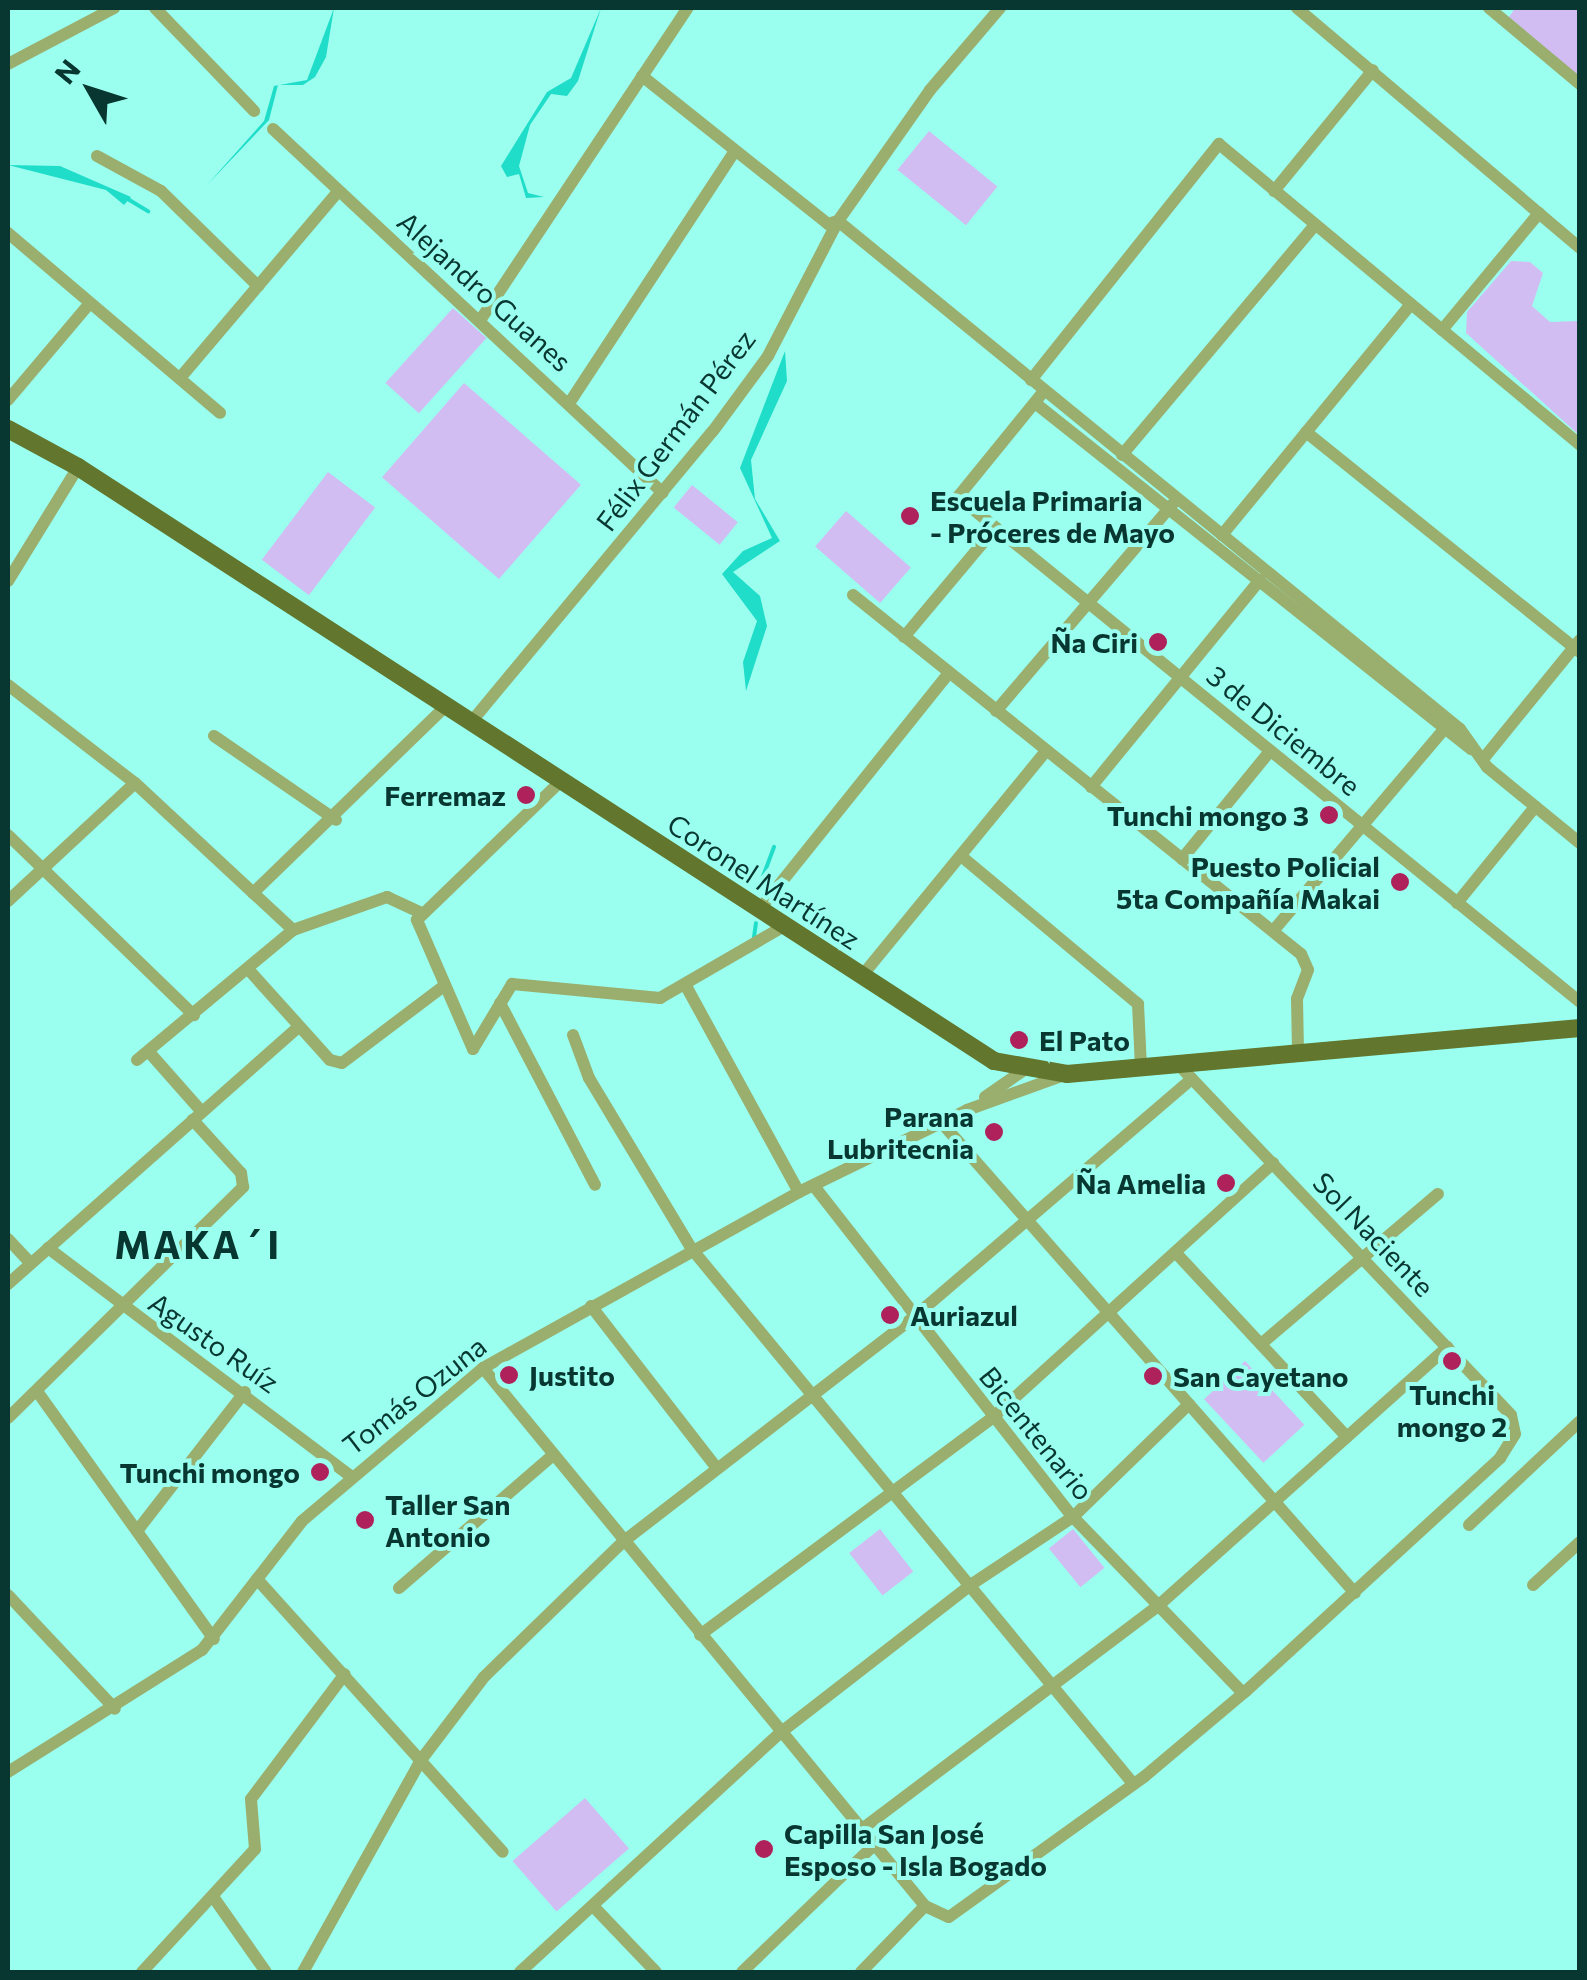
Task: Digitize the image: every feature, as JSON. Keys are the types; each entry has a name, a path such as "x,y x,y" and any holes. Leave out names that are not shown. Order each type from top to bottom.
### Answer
{"main road":[{"name":"Coronel Martínez","path":"8,429 78,467 472,721 957,1041 1024,1070 1067,1074 1141,1068 1185,1072 1298,1052 1580,1028"}],"street":[{"path":"8,64 114,8"},
{"path":"155,8 254,111"},
{"path":"481,318 688,8"},
{"name":"Félix Germán Pérez","path":"472,721 663,493 768,356 838,222 930,90 1000,8"},
{"path":"1297,8 1580,248"},
{"path":"1488,8 1505,12 1580,84"},
{"path":"1274,190 1373,70"},
{"path":"642,76 828,224 838,222 1122,455 1172,505 1222,536 1262,578"},
{"name":"Alejandro Guanes","path":"273,128 337,193 481,318 663,493"},
{"path":"1031,380 1218,144 1580,445"},
{"path":"570,402 735,152"},
{"path":"97,156 161,191 258,286"},
{"path":"180,378 337,193"},
{"path":"1442,330 1539,213"},
{"path":"1122,455 1315,225"},
{"path":"8,233 220,412"},
{"path":"8,400 90,303"},
{"path":"1222,536 1411,304"},
{"path":"1044,391 1034,403 1172,505 1446,726 1580,844"},
{"name":"3 de Diciembre","path":"1034,403 958,497 1580,1002"},
{"path":"1306,432 1578,646 1479,754"},
{"path":"8,581 78,467"},
{"path":"996,711 1172,505"},
{"path":"904,636 995,528"},
{"path":"1090,786 1262,578"},
{"path":"853,595 1273,931 1308,966 1297,998 1298,1052"},
{"path":"758,910 949,673"},
{"path":"8,685 134,783 293,930"},
{"path":"253,892 336,820 446,706"},
{"path":"1273,931 1446,726"},
{"path":"214,736 336,820"},
{"path":"861,977 1046,751"},
{"path":"1182,858 1270,751"},
{"path":"422,913 560,782"},
{"path":"8,901 134,783"},
{"path":"1457,903 1535,807"},
{"path":"8,836 194,1015"},
{"path":"961,856 1138,1004 1141,1068"},
{"path":"137,1060 293,930 386,898 422,913"},
{"path":"422,913 441,988 473,1050 500,1003 517,983 660,998 784,926"},
{"path":"248,969 298,1027 342,1063 441,988"},
{"path":"686,986 799,1192"},
{"path":"500,1003 595,1185"},
{"path":"8,1284 298,1027"},
{"path":"573,1036 590,1078 691,1248 816,1394 1130,1780"},
{"path":"8,1418 39,1394 244,1187 241,1172 149,1052"},
{"name":"Tomás Ozuna","path":"967,1110 1024,1070"},
{"path":"303,1972 421,1760 484,1677 624,1541 914,1318 1029,1222 1185,1072"},
{"name":"Sol Naciente","path":"1185,1072 1511,1415 1510,1445 1356,1593"},
{"name":"Tomás Ozuna","path":"8,1772 115,1708 214,1639 257,1579 352,1476 483,1368 691,1248 799,1192 967,1110 1067,1074"},
{"path":"483,1368 925,1906 937,1918 950,1917 1130,1780 1145,1776 1356,1593 942,1122"},
{"path":"700,1635 991,1419 1112,1316 1272,1163"},
{"name":"Bicentenario","path":"814,1186 991,1419 1073,1517 1243,1694"},
{"path":"1262,1344 1438,1194"},
{"path":"8,1239 30,1264"},
{"name":"Agusto Ruíz","path":"48,1248 123,1308 246,1392 352,1476"},
{"path":"1176,1253 1347,1437"},
{"path":"591,1306 716,1467"},
{"path":"862,1829 1159,1605 1448,1347"},
{"path":"137,1531 246,1392"},
{"path":"39,1394 214,1639"},
{"path":"520,1972 780,1734 972,1584 1073,1517 1189,1404"},
{"path":"1469,1525 1579,1421"},
{"path":"399,1588 553,1454"},
{"path":"1533,1586 1580,1542"},
{"path":"257,1579 503,1852"},
{"path":"8,1594 115,1708"},
{"path":"142,1972 214,1898 258,1843 251,1800 344,1674"},
{"path":"742,1972 874,1844"},
{"path":"214,1898 266,1972"},
{"path":"593,1906 656,1972"},
{"path":"861,1972 925,1906"}],"shaded area":[{"path":"334,8 326,57 315,77 303,85 279,85 307,80"},
{"path":"601,8 578,81 567,96 551,94 530,125 519,166 528,193 544,197 526,198 519,174 507,177 501,166 547,92 571,78"},
{"path":"1515,8 1579,8 1579,77 1509,17"},
{"path":"278,85 269,120 207,185 264,121 274,86"},
{"path":"929,131 997,186 966,225 898,170"},
{"path":"8,165 60,166 131,197 124,205 106,190"},
{"path":"1511,261 1530,262 1543,273 1532,306 1550,322 1579,321 1579,435 1466,333 1467,312"},
{"path":"453,308 486,338 419,413 385,383"},
{"path":"785,351 787,381 751,460 755,499 780,541 733,572 760,596 767,626 746,691 743,662 757,621 722,574 743,551 772,538 740,468"},
{"path":"464,383 581,485 499,579 382,477"},
{"path":"328,472 375,508 309,595 262,560"},
{"path":"692,485 738,522 720,545 674,508"},
{"path":"846,511 911,567 880,603 815,546"},
{"path":"1245,1361 1304,1425 1263,1463 1204,1399"},
{"path":"880,1529 913,1572 883,1596 849,1553"},
{"path":"1073,1529 1104,1568 1080,1587 1049,1549"},
{"path":"585,1798 629,1849 557,1912 513,1861"}],"waterway":[{"path":"126,198 148,211"},
{"path":"758,890 774,847"},
{"path":"754,937 756,923"}],"place":[{"name":"Escuela Primaria - Próceres de Mayo","path":"910,516"},
{"name":"Ña Ciri","path":"1158,642"},
{"name":"Ferremaz","path":"526,795"},
{"name":"Tunchi mongo 3","path":"1329,815"},
{"name":"Puesto Policial 5ta Compañía Makai","path":"1400,882"},
{"name":"El Pato","path":"1019,1040"},
{"name":"Parana Lubritecnia","path":"994,1132"},
{"name":"Ña Amelia","path":"1226,1183"},
{"name":"Auriazul","path":"890,1315"},
{"name":"Tunchi mongo 2","path":"1452,1361"},
{"name":"Justito","path":"509,1375"},
{"name":"San Cayetano","path":"1153,1376"},
{"name":"Tunchi mongo","path":"320,1472"},
{"name":"Taller San Antonio","path":"365,1520"},
{"name":"Capilla San José Esposo - Isla Bogado","path":"764,1849"}],"district":[{"name":"MAKA´I","path":"198,1244"}]}
